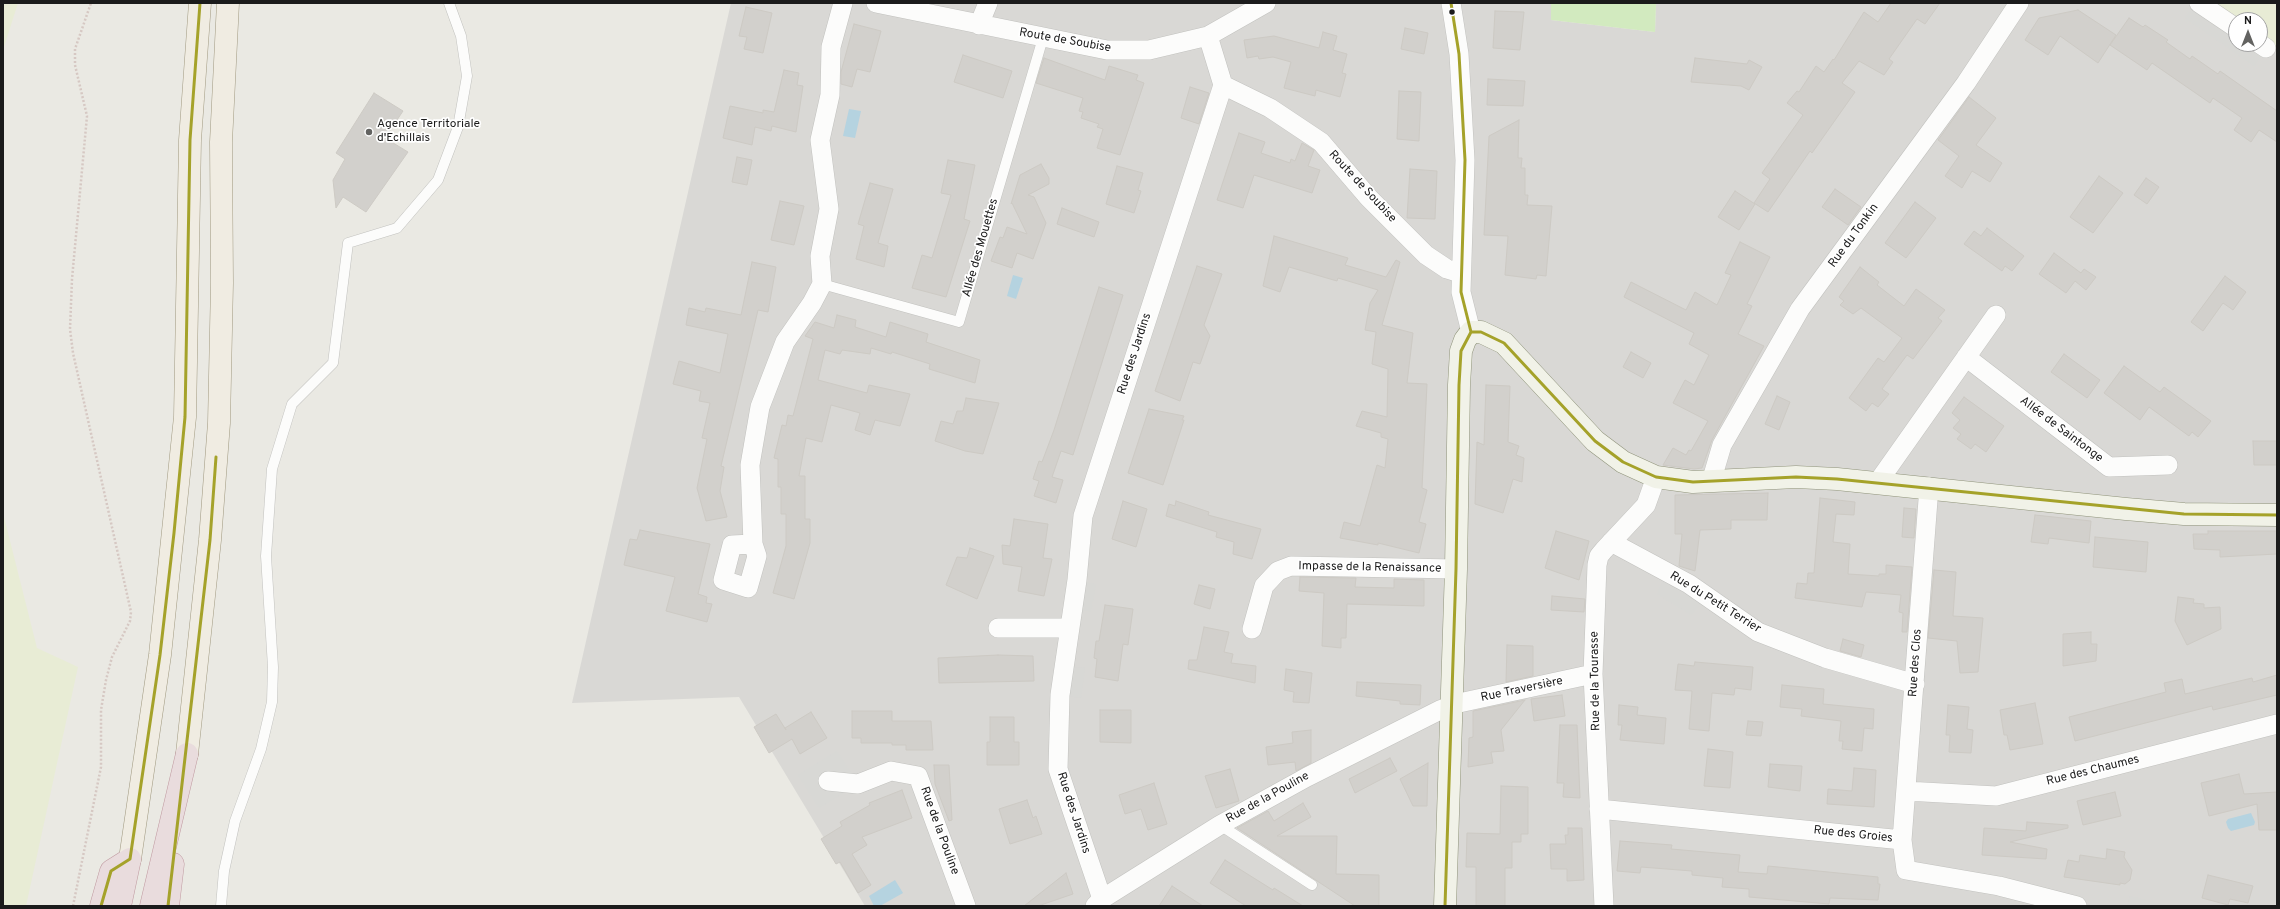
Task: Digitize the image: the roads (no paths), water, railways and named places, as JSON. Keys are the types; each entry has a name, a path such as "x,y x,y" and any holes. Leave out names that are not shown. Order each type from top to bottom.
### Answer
{"highway":[{"path":"151,906 187,754"},
{"path":"168,906 187,754"},
{"path":"101,906 111,871 130,859"},
{"path":"120,906 130,859"}],"main road":[{"path":"130,859 161,647 186,417 190,140 200,3"},
{"path":"187,754 210,540 219,423 222,283 221,142 228,3"},
{"path":"1445,906 1450,707 1456,569 1459,385 1461,351 1465,340 1471,332 1481,332 1504,343 1595,441 1623,462 1656,477 1686,482 1796,477 1878,482 2133,510 2199,514 2277,515"}],"street":[{"path":"753,544 750,465 760,408 785,342 812,303 822,284 820,256 829,209 820,140 830,95 831,47 843,3"},
{"name":"Route de Soubise","path":"876,3 1042,38 1107,50 1149,50 1208,36 1266,3"},
{"path":"979,25 988,3"},
{"path":"1451,3 1459,54 1465,160 1460,273 1465,311 1471,332"},
{"name":"Rue du Tonkin","path":"1711,482 1722,445 1800,309 1966,83 2019,3"},
{"path":"2199,3 2228,23"},
{"path":"1208,36 1223,85"},
{"name":"Route de Soubise","path":"1223,85 1270,108 1321,142 1369,198 1426,255 1446,269 1460,273"},
{"name":"Rue des Jardins","path":"1098,903 1058,770 1060,695 1077,580 1083,516 1223,85"},
{"path":"1878,482 1996,315"},
{"name":"Allée de Saintonge","path":"1966,357 2110,467 2168,464"},
{"name":"Rue de la Tourasse","path":"1604,906 1593,674 1597,565 1599,556 1646,505 1656,477"},
{"name":"Rue des Clos","path":"1902,840 1929,487"},
{"name":"Rue du Petit Terrier","path":"1611,542 1689,584 1758,632 1825,658 1914,684"},
{"name":"Impasse de la Renaissance","path":"1252,629 1264,586 1278,570 1291,566 1456,569"},
{"path":"998,628 1070,628"},
{"name":"Rue Traversière","path":"1450,707 1593,674"},
{"name":"Rue de la Pouline","path":"1098,903 1220,825 1307,777 1450,707"},
{"name":"Rue des Chaumes","path":"1906,791 1996,796 2277,724"},
{"name":"Rue de la Pouline","path":"828,781 858,784 891,771 918,776 966,906"},
{"name":"Rue des Groies","path":"1600,809 1902,840 1906,870 1999,886 2077,906"}],"lane":[{"path":"221,906 224,871 235,821 261,749 272,702 273,667 266,556 272,469 292,404 333,363 348,243 397,228 438,180 458,127 467,76 461,36 448,3"},
{"name":"Allée des Mouettes","path":"822,284 960,322 1042,38"},
{"path":"1220,825 1312,885"}],"water":[{"path":"849,109 861,111 855,138 843,136"},
{"path":"1013,275 1023,278 1016,299 1007,296"},
{"path":"2251,813 2255,822 2254,825 2231,831 2228,828 2226,822 2228,819"},
{"path":"895,880 903,893 880,906 874,906 869,896"}],"place":[{"name":"Agence Territoriale d'Echillais","path":"369,132"}]}
